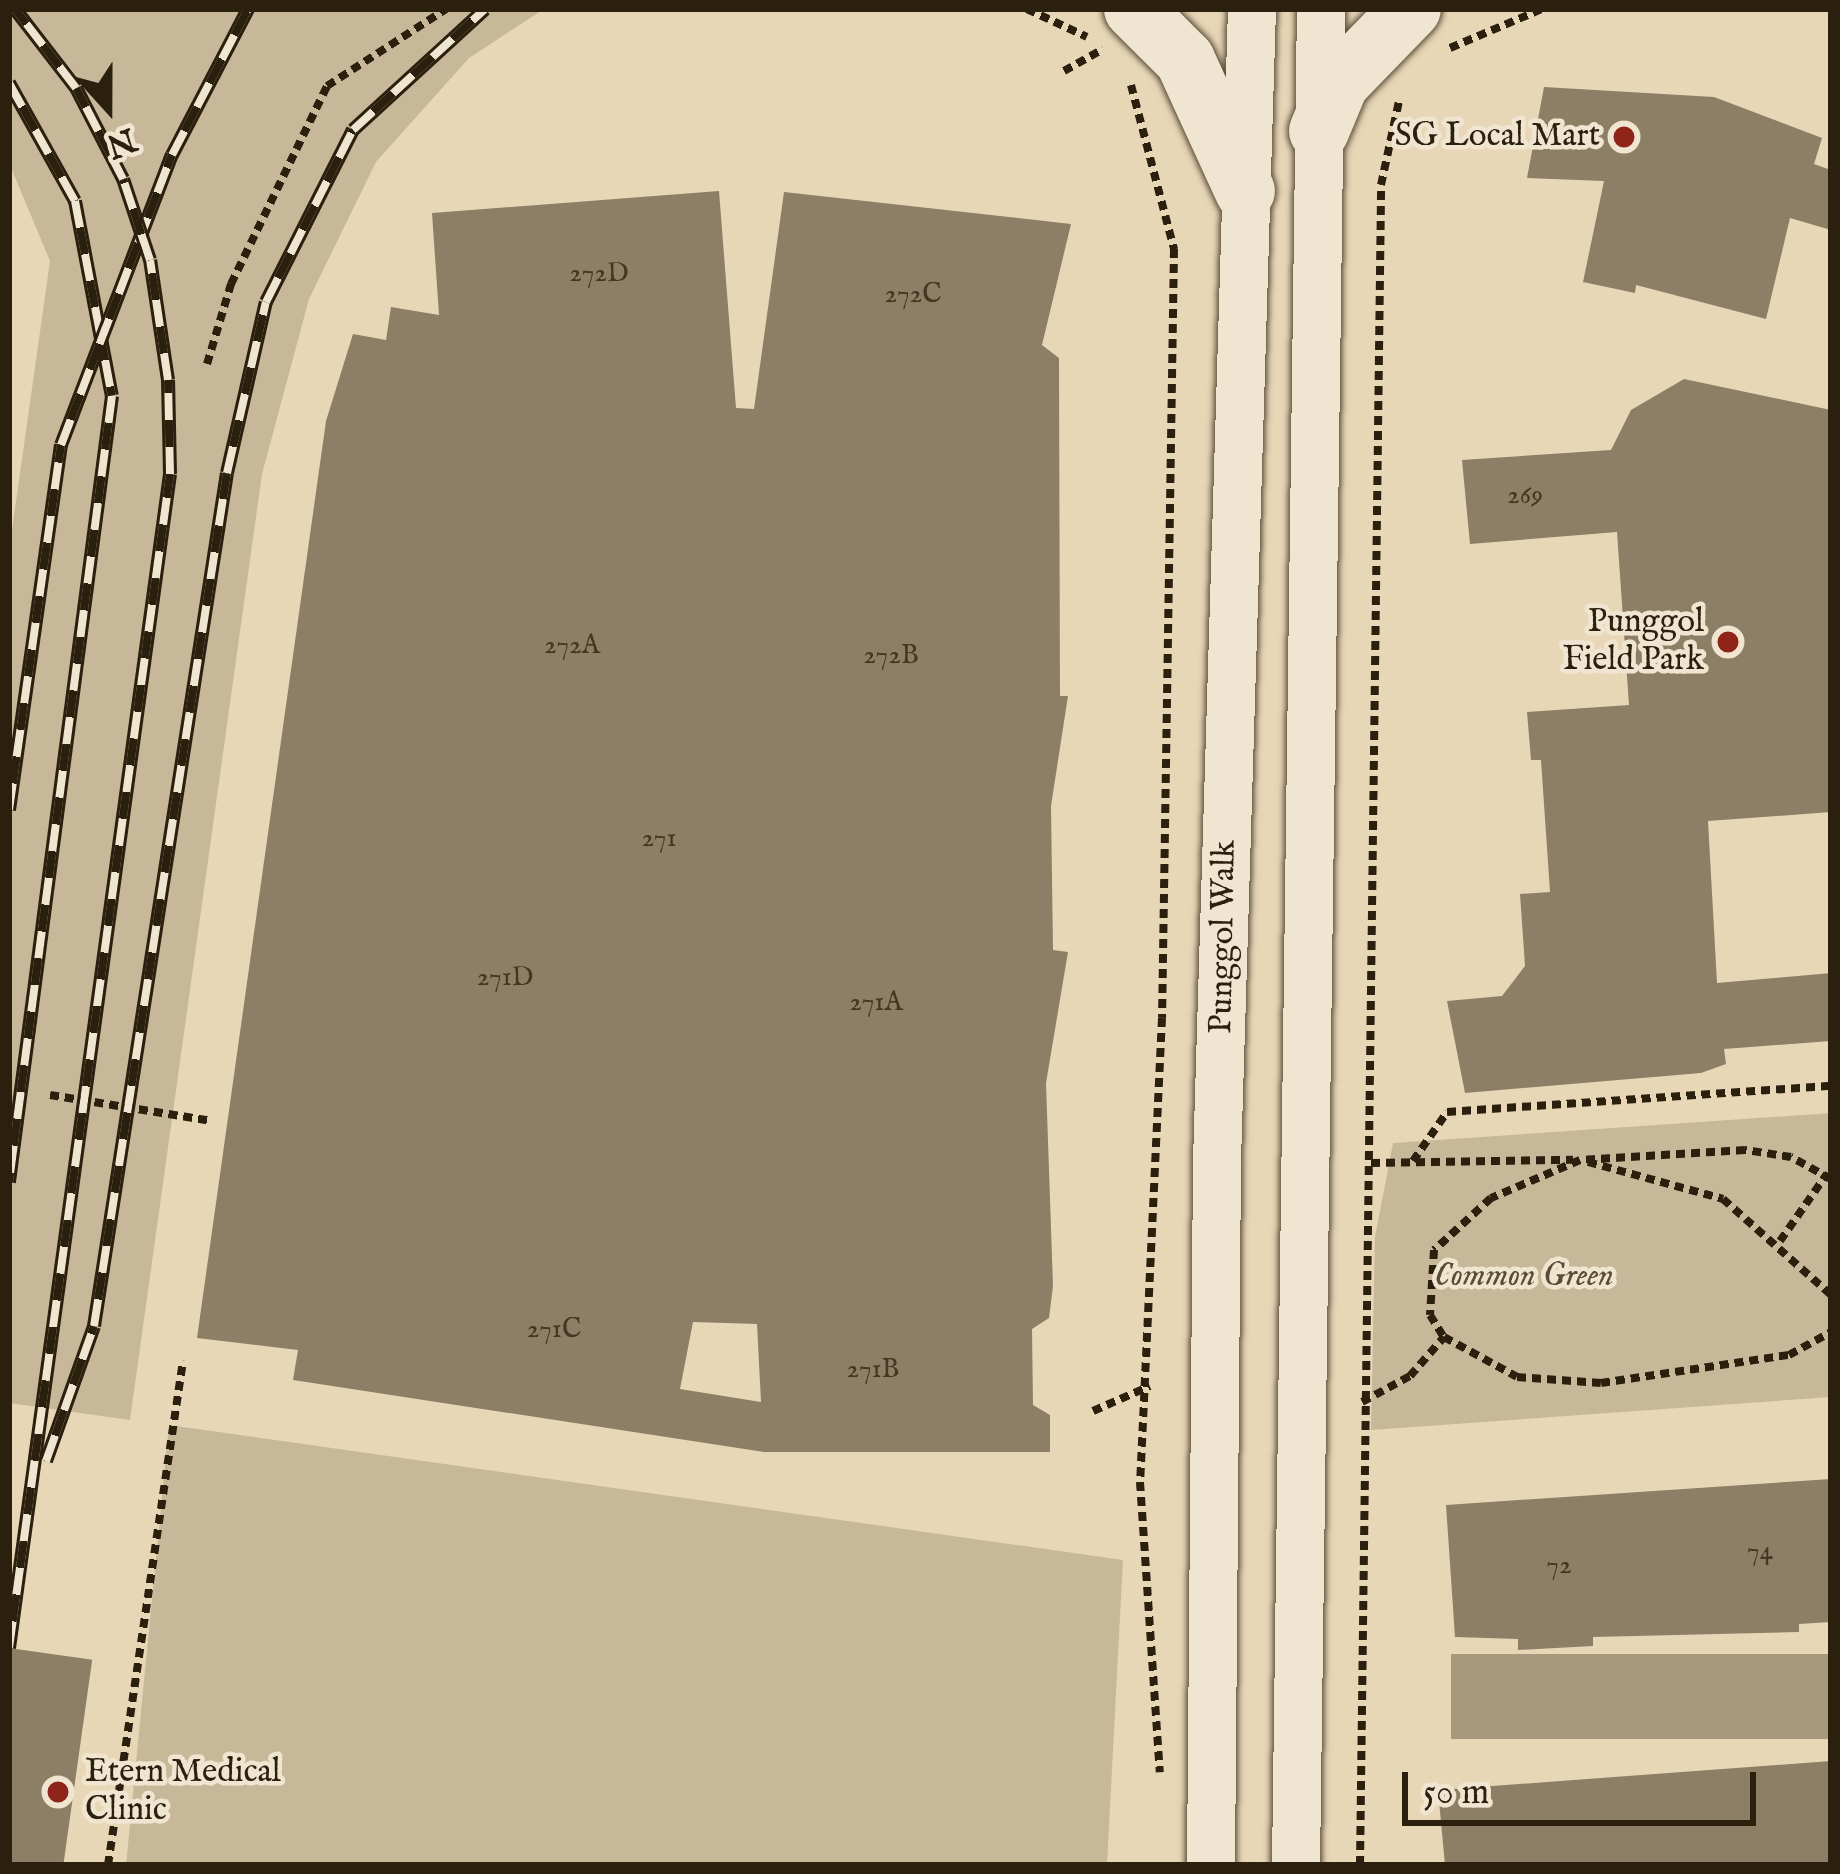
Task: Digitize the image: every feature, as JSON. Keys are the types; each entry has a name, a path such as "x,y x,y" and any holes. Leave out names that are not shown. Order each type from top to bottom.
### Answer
{"street":[{"path":"1134,9 1185,61 1245,190"},
{"name":"Punggol Walk","path":"1210,1865 1217,1161 1252,9"},
{"path":"1296,1865 1321,9"},
{"path":"1319,131 1339,83 1408,12"}],"path":[{"path":"207,364 231,284 327,86 446,9"},
{"path":"1408,12 1433,57 1542,9"},
{"path":"1064,71 1107,46 1142,104 1174,249 1151,1385 1140,1482 1162,1793"},
{"path":"1360,1865 1362,1402 1371,1163 1381,185 1386,138 1407,88"},
{"path":"1412,1162 1447,1112 1831,1086"},
{"path":"50,1095 212,1121"},
{"path":"1371,1163 1580,1160 1744,1150 1829,1177 1780,1240"},
{"path":"1831,1295 1780,1240 1723,1199 1580,1160 1491,1198 1434,1250 1430,1315 1444,1337 1517,1377 1601,1383 1790,1355 1831,1333"},
{"path":"1362,1402 1410,1376 1444,1337"},
{"path":"108,1865 182,1361"},
{"path":"1093,1411 1151,1385"}],"green space":[{"path":"9,9 544,9 469,58 376,162 309,299 262,474 130,1420 9,1403 9,551 50,261 9,163"},
{"name":"Common Green","path":"1831,1113 1831,1397 1371,1430 1375,1237 1393,1143"},
{"path":"169,1425 1123,1560 1107,1865 126,1865"}],"shaded area":[{"path":"1451,1654 1831,1654 1831,1739 1451,1739"}],"building":[{"path":"1544,87 1714,97 1822,138 1814,164 1831,170 1831,230 1790,218 1766,319 1636,285 1635,293 1583,282 1604,181 1527,178"},
{"path":"719,191 736,408 754,409 784,192 1071,224 1042,345 1059,358 1060,696 1068,696 1051,806 1053,950 1068,952 1046,1083 1053,1286 1049,1318 1032,1329 1033,1405 1050,1415 1050,1452 764,1452 293,1380 298,1350 197,1338 326,421 353,334 386,340 391,307 439,315 432,213","holes":["693,1322 757,1324 761,1402 680,1389"]},
{"path":"1684,379 1831,410 1831,812 1708,821 1717,983 1831,973 1831,1041 1724,1049 1726,1064 1701,1073 1465,1093 1447,1001 1502,996 1525,966 1520,894 1550,892 1541,760 1531,760 1527,712 1629,705 1617,532 1470,544 1462,460 1611,450 1631,410"},
{"path":"1831,1479 1831,1622 1799,1624 1799,1632 1593,1637 1593,1646 1518,1650 1518,1639 1455,1637 1446,1505"},
{"path":"9,1648 92,1660 63,1865 9,1865"},
{"path":"1831,1761 1831,1865 1445,1865 1438,1790"}],"railway":[{"path":"9,1648 170,474 168,380 150,260 123,179 76,88 15,9"},
{"path":"9,810 61,445 172,155 248,9"},
{"path":"46,1461 94,1326 227,473 266,302 353,130 485,9"},
{"path":"9,83 75,201 112,396 9,1182"}],"place":[{"name":"SG Local Mart","path":"1624,137"},
{"name":"Punggol Field Park","path":"1728,642"},
{"name":"Etern Medical Clinic","path":"58,1792"}]}
